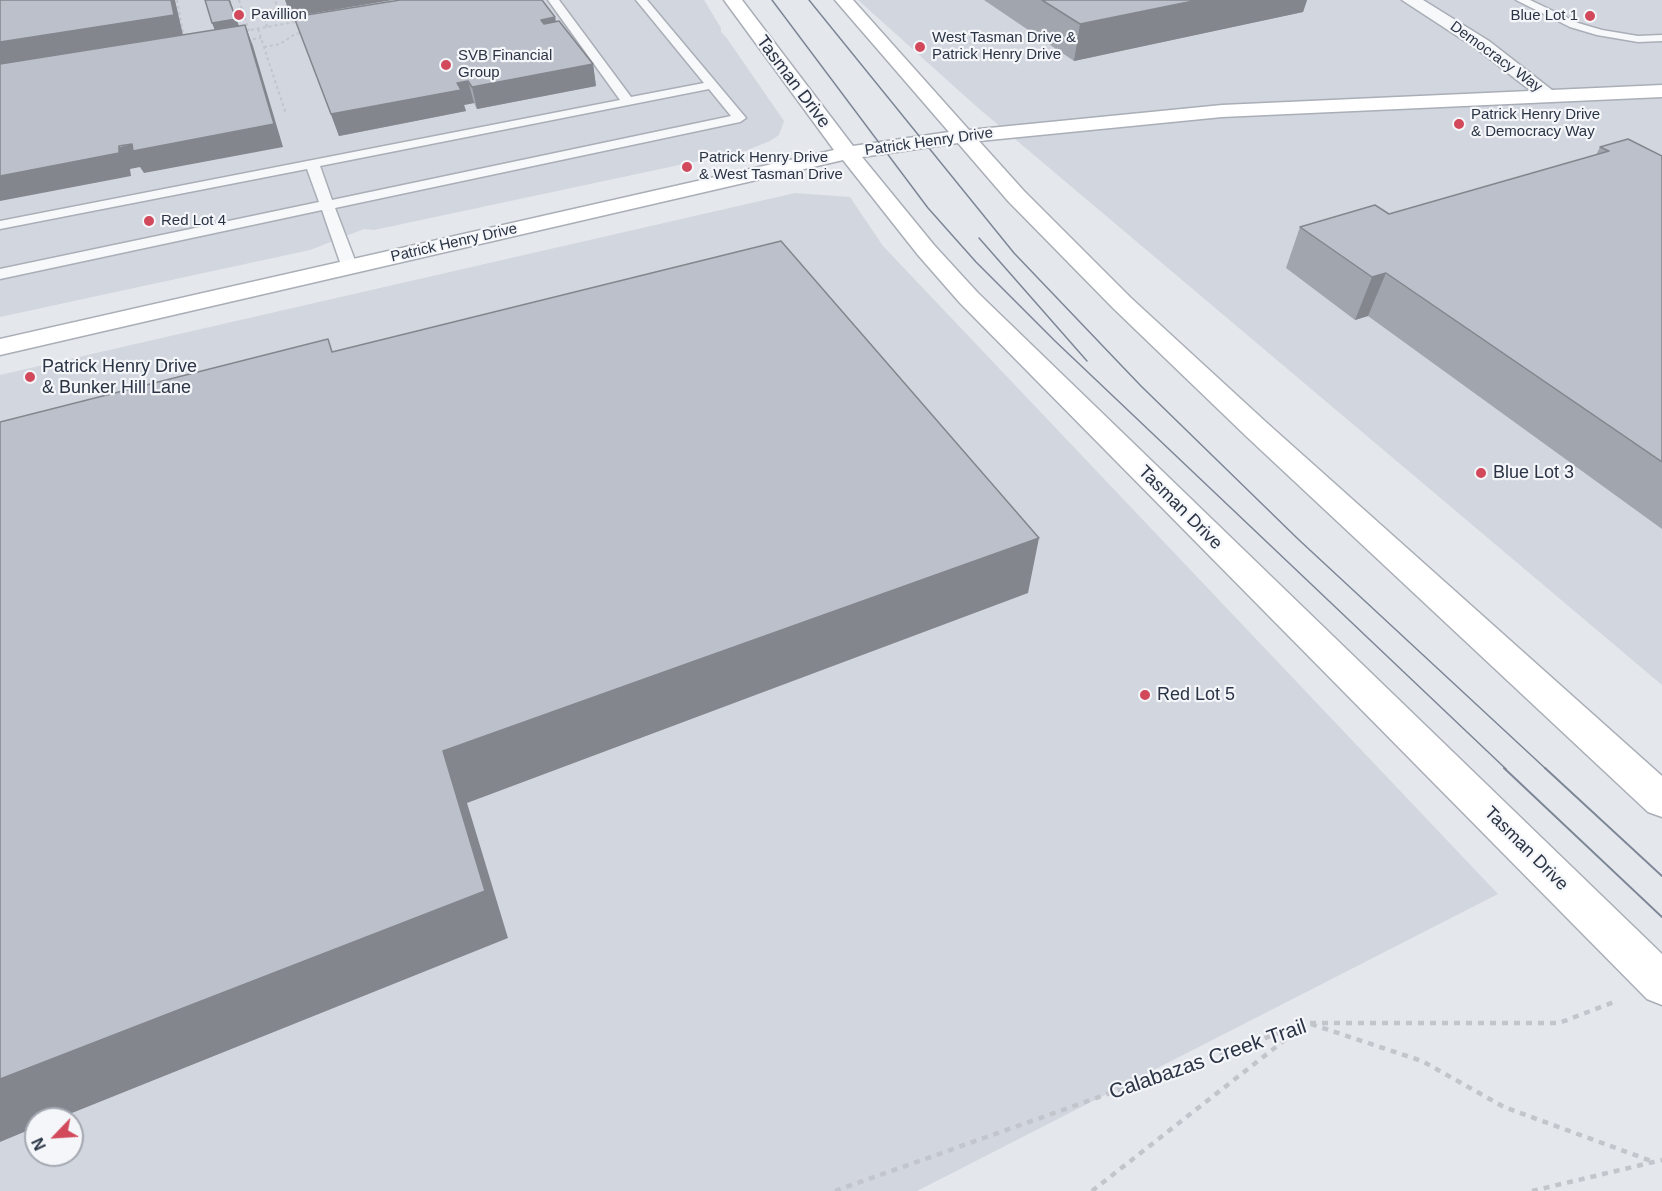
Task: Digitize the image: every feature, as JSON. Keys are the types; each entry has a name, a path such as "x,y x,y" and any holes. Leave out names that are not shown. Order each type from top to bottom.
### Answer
{"main road":[{"name":"Tasman Drive","path":"733,0 770,53 848,153 926,250 969,298 1662,983"},
{"path":"844,0 963,136 1056,237 1189,367 1662,800"},
{"name":"Patrick Henry Drive","path":"0,347 848,153 963,136 1222,111 1662,92"}],"street":[{"name":"Democracy Way","path":"1411,0 1483,45 1551,97"}],"lane":[{"path":"553,0 628,102"},
{"path":"0,274 740,118 640,0"},
{"path":"1521,0 1574,25 1601,33 1638,39 1662,38"},
{"path":"0,225 713,85"},
{"path":"312,164 350,267"}],"path":[{"path":"177,0 185,41"},
{"path":"239,0 249,31"},
{"path":"267,27 263,12 278,9 275,0"},
{"path":"238,32 306,20"},
{"path":"258,29 286,114"},
{"path":"264,47 280,45 295,34 306,32"},
{"path":"237,42 261,38"},
{"name":"Calabazas Creek Trail","path":"835,1191 1307,1023 1559,1023 1662,983"},
{"path":"1092,1191 1307,1023 1422,1061 1504,1107 1654,1162"},
{"path":"1532,1191 1662,1160"}],"shaded area":[{"path":"0,0 704,0 721,28 721,32 784,121 779,135 745,151 374,230 364,229 310,250 0,317"},
{"path":"858,0 1662,0 1662,685 977,107"},
{"path":"795,193 850,197 883,246 1498,894 917,1191 0,1191 0,375"}],"building":[{"path":"0,0 171,0 174,15 0,42"},
{"path":"205,0 229,0 236,19 212,23"},
{"name":"SVB Financial Group","path":"400,0 542,0 555,17 541,20 544,24 559,21 593,64 472,87 468,81 457,83 461,90 331,114 294,17"},
{"path":"1042,0 1198,0 1080,24"},
{"path":"245,25 274,124 133,151 132,144 119,146 119,153 0,176 0,64"},
{"path":"1628,139 1662,156 1662,462 1386,273 1372,277 1300,227 1375,205 1389,214 1609,151 1600,147"},
{"path":"781,241 1039,538 443,751 485,891 0,1079 0,422 328,339 332,352"}],"tram line":[{"path":"772,0 928,208 976,262 1055,341 1506,769"},
{"path":"809,0 1014,253 1141,386 1298,539 1546,769"},
{"path":"979,238 1087,361"},
{"path":"1504,768 1662,917"},
{"path":"1545,768 1662,876"}],"place":[{"name":"Pavillion","path":"239,15"},
{"name":"Blue Lot 1","path":"1590,16"},
{"name":"West Tasman Drive & Patrick Henry Drive","path":"920,47"},
{"name":"SVB Financial Group","path":"446,65"},
{"name":"Patrick Henry Drive & Democracy Way","path":"1459,124"},
{"name":"Patrick Henry Drive & West Tasman Drive","path":"687,167"},
{"name":"Red Lot 4","path":"149,221"},
{"name":"Patrick Henry Drive & Bunker Hill Lane","path":"30,377"},
{"name":"Blue Lot 3","path":"1481,473"},
{"name":"Red Lot 5","path":"1145,695"}]}
